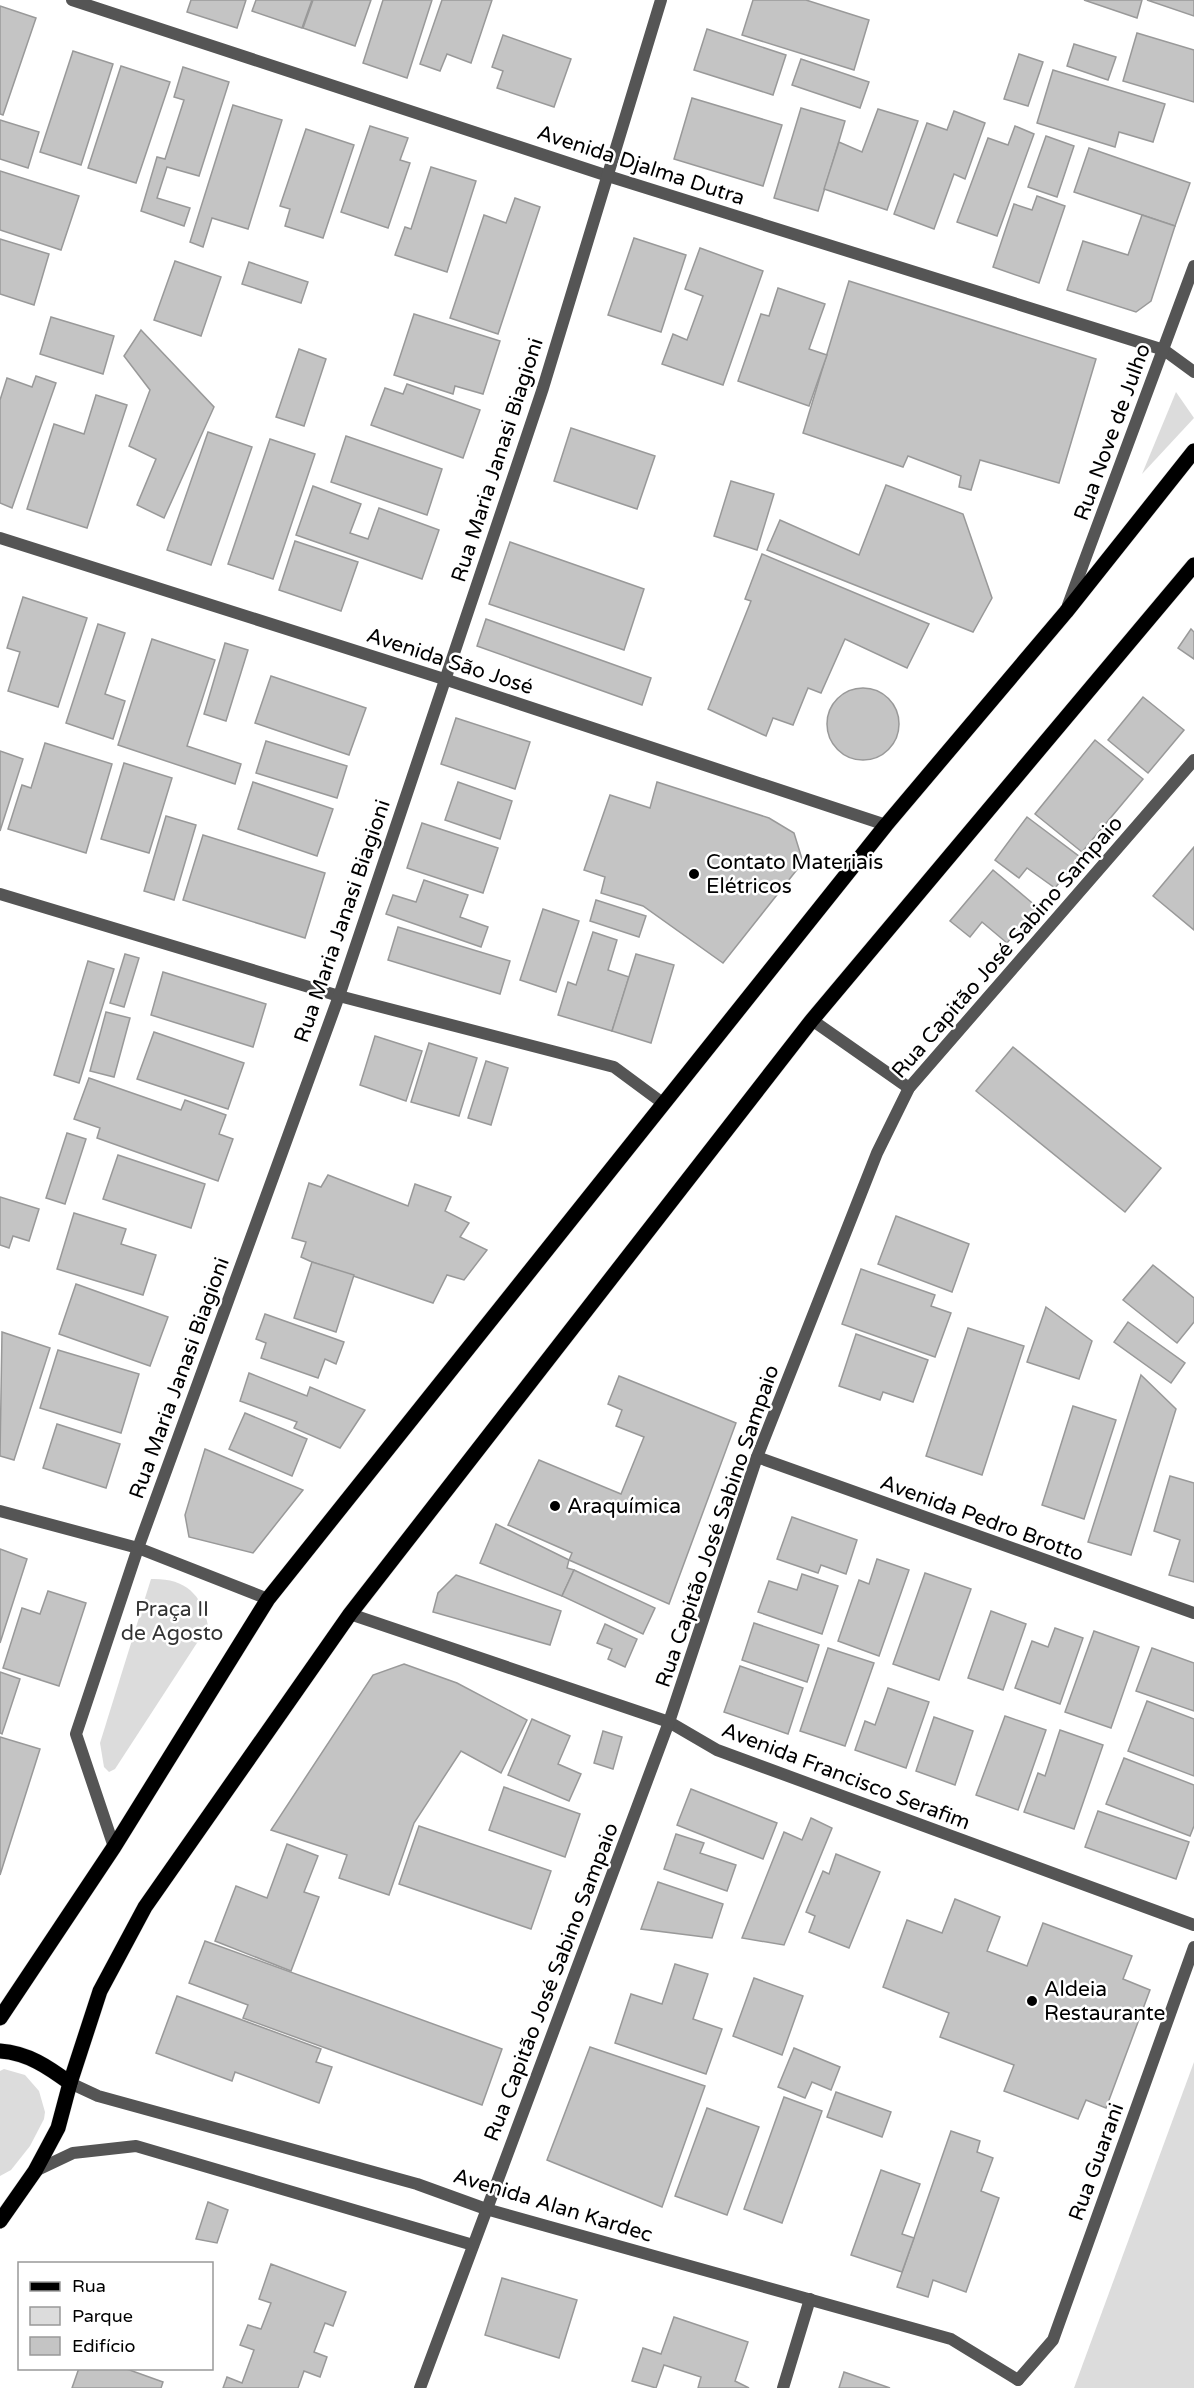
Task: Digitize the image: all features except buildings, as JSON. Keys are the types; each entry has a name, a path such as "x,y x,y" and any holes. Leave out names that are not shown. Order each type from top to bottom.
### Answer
{"main road":[{"path":"0,2018 114,1847 268,1599 886,825 1066,612 1194,451"},
{"path":"2,2217 35,2170 58,2128 100,1991 145,1907 350,1614 812,1020 1194,565"},
{"path":"0,2051 12,2052 43,2063 70,2083"}],"street":[{"name":"Avenida Djalma Dutra","path":"72,0 608,176 1164,350 1194,372"},
{"name":"Rua Maria Janasi Biagioni","path":"114,1847 76,1734 138,1548 339,996 543,388 661,0"},
{"name":"Rua Nove de Julho","path":"1066,612 1194,266"},
{"name":"Avenida São José","path":"0,538 444,679 886,825"},
{"name":"Rua Capitão José Sabino Sampaio","path":"420,2388 669,1722 757,1457 877,1152 909,1088 1194,760"},
{"path":"0,894 339,996 614,1067 664,1104"},
{"path":"812,1020 909,1088"},
{"name":"Avenida Pedro Brotto","path":"757,1457 1194,1613"},
{"path":"0,1511 138,1548 268,1599"},
{"name":"Avenida Francisco Serafim","path":"350,1614 669,1722 717,1750 1194,1924"},
{"name":"Rua Guarani","path":"1018,2384 1053,2340 1194,1947"},
{"name":"Avenida Alan Kardec","path":"70,2083 98,2097 417,2184 486,2209 951,2340 1018,2384"},
{"path":"35,2170 73,2153 136,2146 473,2245"},
{"path":"783,2388 810,2299"}],"green space":[{"path":"1176,392 1194,418 1142,474"},
{"name":"Praça II de Agosto","path":"151,1579 173,1581 190,1590 201,1605 208,1626 115,1769 109,1772 104,1767 100,1743"},
{"path":"1194,2062 1194,2388 1074,2388"},
{"path":"4,2069 25,2075 39,2091 45,2112 44,2119 30,2146 11,2170 0,2176 0,2071"}],"place":[{"name":"Contato Materiais Elétricos","path":"694,874"},
{"name":"Araquímica","path":"555,1506"},
{"name":"Aldeia Restaurante","path":"1032,2001"}]}
